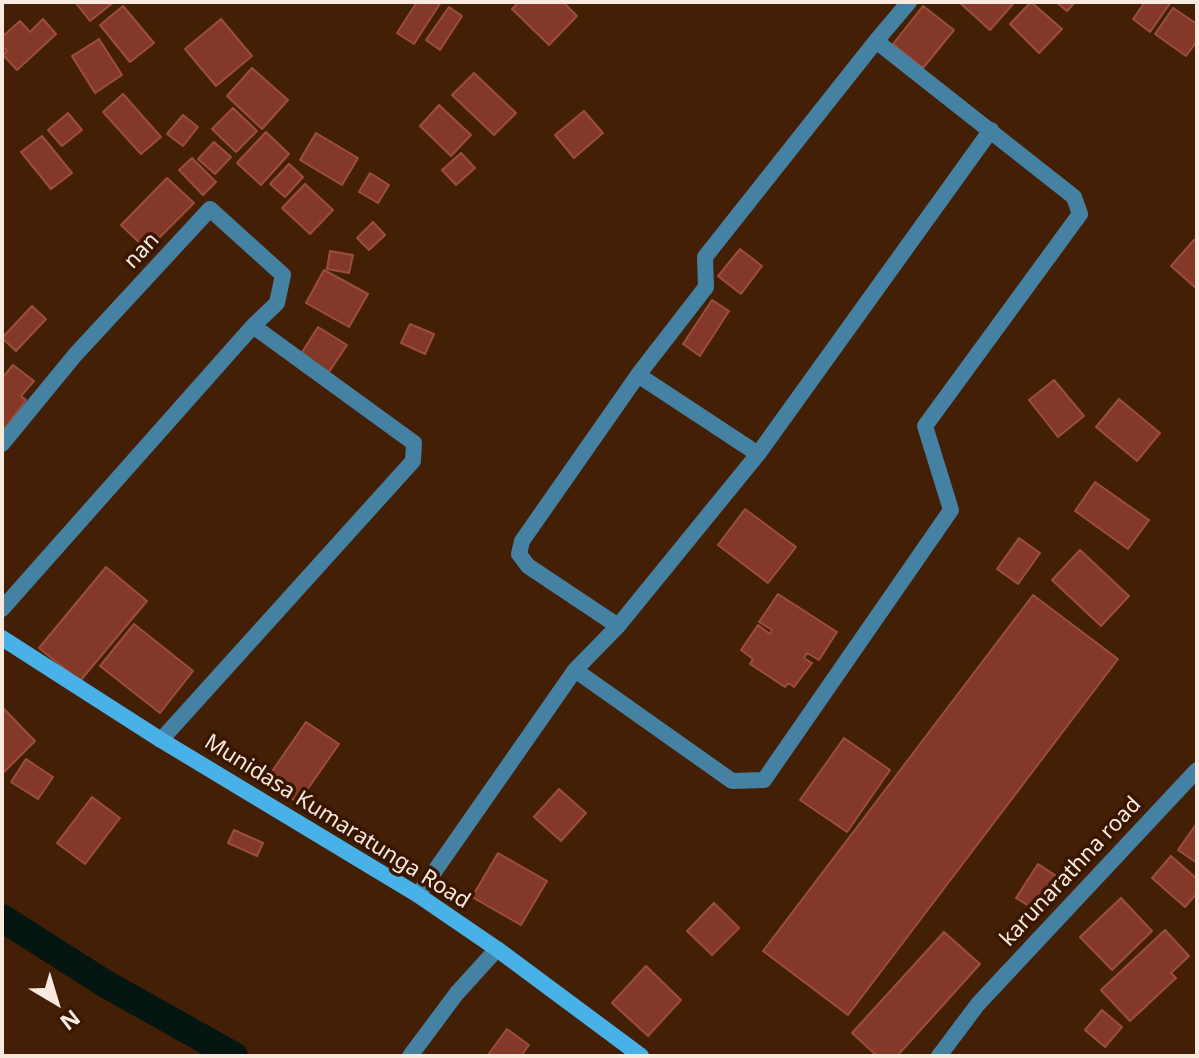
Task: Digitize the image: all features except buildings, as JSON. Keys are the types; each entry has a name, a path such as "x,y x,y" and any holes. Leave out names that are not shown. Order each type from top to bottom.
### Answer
{"street":[{"path":"618,626 528,566 519,554 522,541 638,375 706,287 705,257 909,2"},
{"path":"575,670 732,781 764,780 951,510 925,426 1080,214 1074,197 876,41"},
{"path":"418,895 575,670 618,626 758,454 991,130"},
{"name":"nan","path":"2,444 75,355 210,209 283,275 277,303 253,326"},
{"path":"2,609 253,326 414,443 413,461 161,740"},
{"path":"638,375 758,454"},
{"name":"Munidasa Kumaratunga Road","path":"2,638 161,740 418,895 497,949 641,1056"},
{"name":"karunarathna road","path":"939,1056 978,1004 1197,770"},
{"path":"410,1056 457,993 497,949"}],"waterway":[{"path":"2,918 104,983 234,1056"}]}
